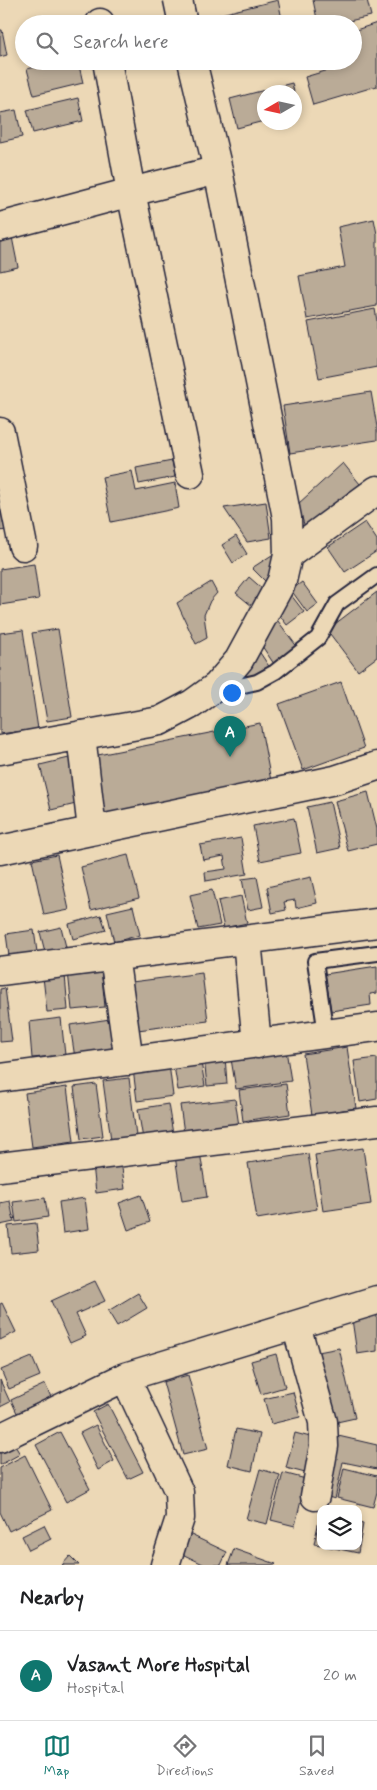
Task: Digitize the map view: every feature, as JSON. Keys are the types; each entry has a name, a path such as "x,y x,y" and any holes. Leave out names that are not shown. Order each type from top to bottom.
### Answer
{"street":[{"path":"178,0 181,15"},
{"path":"109,70 190,474"},
{"path":"0,750 160,720 192,704 217,686 240,660 282,581 288,555 287,518 218,170 194,70"},
{"path":"0,227 218,170"},
{"path":"0,432 23,546"},
{"path":"288,555 377,490"},
{"path":"81,735 92,830"},
{"path":"0,850 335,780 377,766"},
{"path":"0,971 377,923"},
{"path":"247,940 257,1044"},
{"path":"114,956 129,1061"},
{"path":"0,1078 377,1027"},
{"path":"0,1167 377,1121"},
{"path":"0,1438 125,1377 377,1300"},
{"path":"296,1325 323,1422 324,1446 315,1496"},
{"path":"125,1377 179,1492 180,1518 168,1564"}],"lane":[{"path":"207,693 257,682 275,672 318,638 336,604 377,575"},
{"path":"326,1034 315,961 377,953"}],"building":[{"path":"278,0 281,15 217,15"},
{"path":"313,0 367,0 371,16 362,18 362,15 316,15"},
{"path":"377,23 377,86 313,105 305,77 329,70 362,70 362,28"},
{"path":"0,30 2,30 7,55 0,57"},
{"path":"27,70 80,70 83,83 34,95"},
{"path":"257,92 257,123 237,128 230,99"},
{"path":"78,98 83,121 33,133 27,110"},
{"path":"16,110 22,137 0,142 0,113"},
{"path":"374,219 377,234 377,306 307,319 299,276 345,267 338,227"},
{"path":"11,232 18,267 0,271 0,234"},
{"path":"375,309 377,321 377,367 319,378 308,322"},
{"path":"371,392 377,427 377,440 290,453 283,406"},
{"path":"172,461 175,477 139,484 136,468"},
{"path":"343,463 360,484 352,496 306,531 298,504"},
{"path":"132,471 136,491 175,483 179,508 111,522 102,477"},
{"path":"0,493 6,530 0,531"},
{"path":"266,502 271,538 247,542 224,508"},
{"path":"365,522 377,540 377,551 345,572 328,547"},
{"path":"236,536 247,554 233,563 222,545"},
{"path":"275,553 275,572 265,581 252,568"},
{"path":"34,564 39,599 0,605 0,569"},
{"path":"249,577 265,591 252,606 236,593"},
{"path":"211,582 217,593 210,601 204,615 207,638 196,644 177,603"},
{"path":"302,582 318,604 307,612 291,590"},
{"path":"377,592 377,657 358,671 327,630"},
{"path":"291,595 304,612 287,625 274,608"},
{"path":"272,613 298,648 274,664 256,637"},
{"path":"58,629 72,717 47,721 32,633"},
{"path":"23,630 38,729 0,734 0,633"},
{"path":"253,642 272,671 246,677 236,666"},
{"path":"341,682 364,748 303,770 279,704"},
{"path":"260,723 271,781 104,814 93,756"},
{"path":"69,758 80,803 51,810 40,765"},
{"path":"368,792 377,829 377,844 348,851 335,801"},
{"path":"330,802 340,848 317,853 307,807"},
{"path":"294,818 301,853 260,861 253,826"},
{"path":"241,838 247,874 206,881 205,872 226,869 224,856 203,860 200,845"},
{"path":"57,855 69,910 44,915 32,860"},
{"path":"128,855 139,898 91,910 81,867"},
{"path":"257,877 263,907 248,910 242,879"},
{"path":"311,877 317,903 296,908 295,900 284,902 286,910 272,913 267,887"},
{"path":"212,890 220,925 198,929 190,895"},
{"path":"241,896 247,923 224,928 218,901"},
{"path":"133,906 140,935 114,942 107,912"},
{"path":"101,915 106,930 73,939 69,924"},
{"path":"61,927 66,947 45,952 40,932"},
{"path":"34,930 37,952 9,956 6,934"},
{"path":"377,966 377,993 370,994 371,1005 331,1011 325,974"},
{"path":"101,968 105,1007 72,1010 68,971"},
{"path":"202,973 208,1021 130,1031 124,983"},
{"path":"65,975 68,1010 47,1012 43,977"},
{"path":"5,988 12,1041 0,1042 0,989"},
{"path":"61,1018 65,1055 32,1058 29,1022"},
{"path":"110,1019 115,1052 75,1058 70,1025"},
{"path":"347,1047 356,1108 312,1115 303,1054"},
{"path":"286,1050 291,1081 236,1089 231,1059"},
{"path":"200,1056 205,1086 178,1090 173,1060"},
{"path":"225,1056 227,1084 207,1086 204,1057"},
{"path":"377,1058 377,1099 360,1102 354,1061"},
{"path":"169,1064 173,1096 137,1101 133,1069"},
{"path":"129,1078 136,1136 111,1140 103,1081"},
{"path":"96,1084 103,1136 81,1139 74,1087"},
{"path":"286,1084 290,1114 243,1121 239,1090"},
{"path":"67,1087 74,1141 32,1147 25,1093"},
{"path":"235,1099 239,1126 184,1133 180,1105"},
{"path":"168,1104 173,1134 143,1139 138,1109"},
{"path":"363,1148 371,1204 323,1211 315,1155"},
{"path":"200,1152 207,1197 182,1201 175,1156"},
{"path":"308,1154 317,1209 257,1219 248,1163"},
{"path":"121,1161 125,1189 96,1193 93,1164"},
{"path":"141,1195 150,1222 128,1230 119,1203"},
{"path":"45,1198 48,1217 16,1222 13,1202"},
{"path":"85,1198 89,1229 63,1233 59,1202"},
{"path":"10,1201 14,1222 0,1225 0,1203"},
{"path":"36,1223 39,1250 11,1253 8,1226"},
{"path":"95,1281 105,1301 76,1314 86,1336 70,1343 51,1301"},
{"path":"138,1293 147,1308 117,1326 108,1311"},
{"path":"2,1303 16,1332 0,1340 0,1304"},
{"path":"377,1315 377,1351 357,1354 352,1319"},
{"path":"339,1348 355,1418 328,1424 313,1353"},
{"path":"276,1354 285,1387 261,1394 251,1361"},
{"path":"32,1357 40,1376 9,1389 1,1370"},
{"path":"188,1375 208,1449 183,1455 163,1382"},
{"path":"0,1380 10,1402 0,1407"},
{"path":"45,1384 51,1397 17,1413 11,1400"},
{"path":"293,1392 300,1417 271,1424 264,1399"},
{"path":"108,1404 143,1472 128,1479 93,1412"},
{"path":"96,1425 114,1461 98,1470 80,1433"},
{"path":"236,1429 260,1434 252,1471 228,1465"},
{"path":"60,1432 90,1489 66,1502 36,1445"},
{"path":"295,1433 318,1439 309,1474 286,1468"},
{"path":"334,1435 377,1445 377,1469 343,1462 335,1499 321,1495"},
{"path":"11,1439 20,1454 0,1465 0,1446"},
{"path":"25,1455 52,1510 9,1531 0,1512 0,1468"},
{"path":"344,1468 377,1476 377,1492 373,1507 337,1498"},
{"path":"260,1469 280,1475 267,1524 246,1519"},
{"path":"283,1473 306,1479 295,1526 271,1520"},
{"path":"44,1525 51,1539 29,1550 22,1536"},
{"path":"317,1530 317,1544 314,1544"},
{"path":"189,1534 227,1552 221,1565 205,1565 180,1553"},
{"path":"234,1549 276,1564 228,1565"},
{"path":"344,1550 359,1550 358,1553"},
{"path":"70,1556 79,1565 62,1565"}],"place":[{"name":"Vasant More Hospital","path":"230,757"}]}
